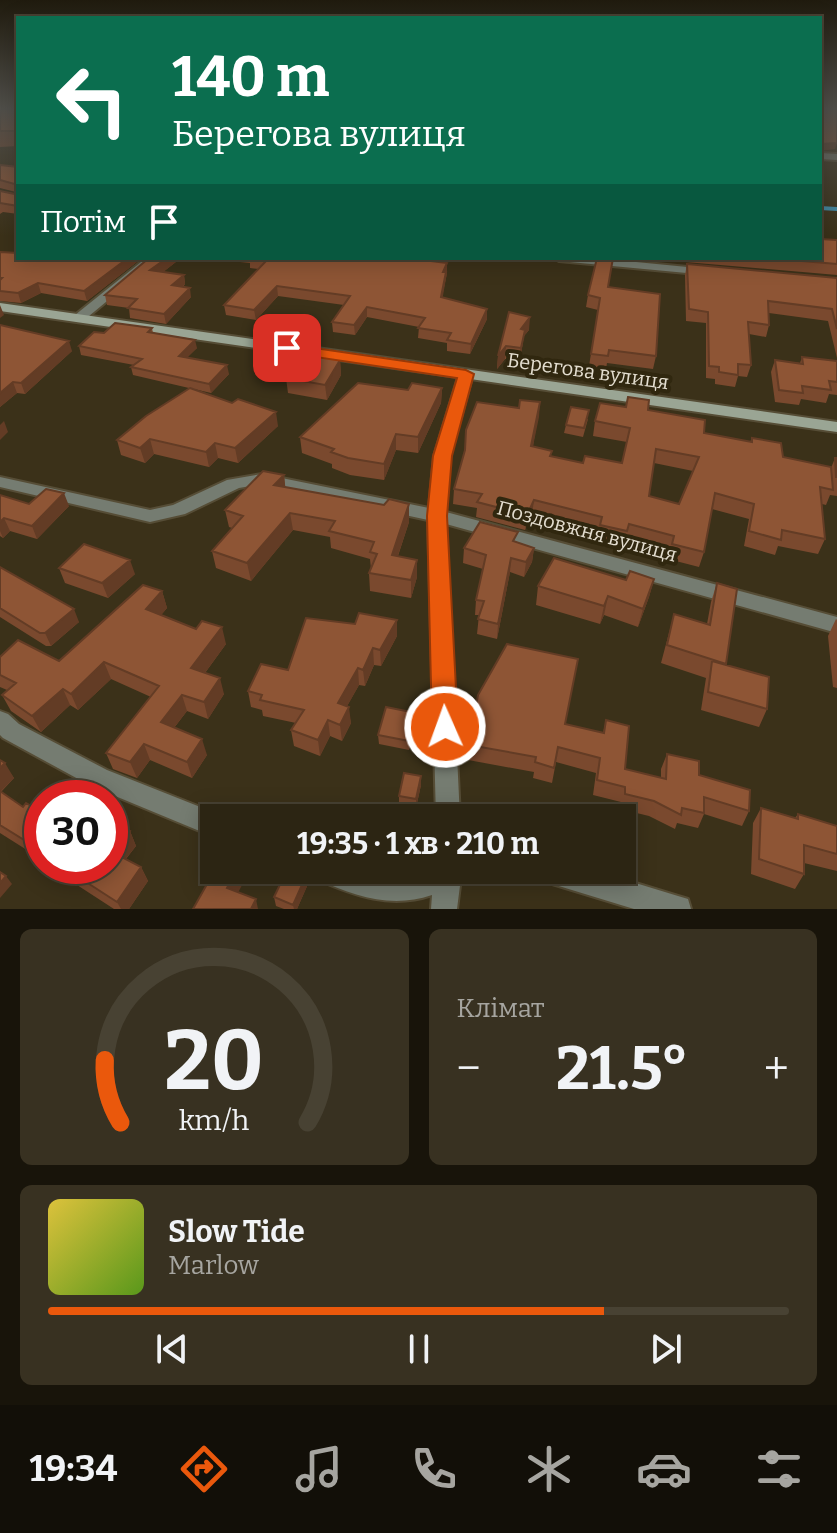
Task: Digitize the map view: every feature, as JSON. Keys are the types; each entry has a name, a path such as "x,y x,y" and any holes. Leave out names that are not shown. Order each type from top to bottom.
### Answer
{"street":[{"path":"79,318 151,260"},
{"path":"582,260 729,273"},
{"name":"Берегова вулиця","path":"0,307 837,427"},
{"path":"447,804 437,516 442,456 466,374"},
{"name":"Поздовжня вулиця","path":"0,482 150,516 171,513 237,481 262,479 437,516 638,568 837,625"},
{"path":"0,721 11,731 99,778 200,819"},
{"path":"360,884 396,894 424,884"},
{"path":"444,909 446,884"},
{"path":"595,884 678,909"}],"building":[{"path":"0,165 16,167 16,184 0,180"},
{"path":"0,191 15,194 16,191 16,206 0,203"},
{"path":"822,239 837,240 837,264 790,260 822,260"},
{"path":"0,252 16,253 16,260 125,260 84,291 38,283 18,293 0,291"},
{"path":"147,260 164,260 150,270 184,275 172,285 190,288 164,314 128,308 137,299 105,295"},
{"path":"267,260 430,260 447,263 441,297 487,309 471,344 447,340 451,333 418,328 425,318 367,307 354,325 332,322 350,296 277,286 254,310 224,305"},
{"path":"597,260 613,260 608,287 660,294 656,356 609,350 608,356 591,354 600,298 588,295"},
{"path":"687,264 837,278 837,329 832,309 768,301 769,325 748,322 751,365 738,364 738,375 719,372 719,367 709,366 708,312 689,309"},
{"path":"509,312 530,317 521,329 525,330 521,348 506,346 498,356"},
{"path":"115,323 152,328 148,332 195,340 179,356 227,365 209,384 131,367 142,359 79,346 94,332 104,333"},
{"path":"0,325 69,341 21,383 13,382 0,393"},
{"path":"304,354 340,360 325,385 286,378"},
{"path":"802,357 837,361 837,382 829,381 831,390 802,386 803,393 779,390 775,360 803,364"},
{"path":"358,383 408,390 412,383 442,388 418,437 396,434 384,464 348,458 331,452 334,449 300,437"},
{"path":"190,388 232,403 238,399 276,412 235,448 215,443 206,452 150,439 140,448 117,440 146,416"},
{"path":"628,397 649,400 648,410 705,420 704,433 752,442 752,438 781,443 783,457 831,467 833,490 820,487 825,539 782,530 781,540 749,531 754,504 715,493 704,552 672,544 674,536 629,524 627,531 600,525 602,517 534,500 527,515 477,502 482,494 454,489 465,450 466,430 477,402 519,408 520,400 540,402 531,446 552,451 550,456 583,463 585,456 622,463 630,428 595,421 600,403 626,407","holes":["656,449 699,457 679,504 649,496"]},
{"path":"571,407 589,410 584,428 566,425"},
{"path":"263,471 284,475 274,485 384,505 389,499 409,504 392,555 417,560 411,580 369,573 377,554 370,552 374,542 329,531 335,521 290,513 247,563 212,551 243,516 225,510"},
{"path":"46,489 64,493 32,526 4,518 0,522 0,495 29,504"},
{"path":"480,522 518,532 513,541 534,548 526,562 511,558 498,624 478,619 484,601 476,600 486,555 464,548"},
{"path":"84,544 130,560 102,583 59,568"},
{"path":"554,558 626,580 630,571 654,579 643,609 608,596 604,606 538,586"},
{"path":"0,567 74,609 45,633 40,633 0,608"},
{"path":"717,583 737,589 726,664 667,645 674,614 710,625"},
{"path":"143,585 162,591 146,609 196,629 202,621 222,627 191,668 220,678 204,702 182,695 161,722 202,739 187,762 144,744 130,762 106,753 159,686 104,662 71,694 63,689 32,716 2,695 16,683 0,675 0,657 18,640 59,661"},
{"path":"359,613 397,620 380,650 373,648 363,670 358,668 338,703 349,707 340,725 328,720 318,740 291,730 304,710 260,700 262,695 248,691 261,664 288,670 306,618 355,624"},
{"path":"507,644 578,659 565,724 604,733 606,720 629,726 625,769 666,779 667,754 699,761 699,775 750,790 749,811 704,797 704,813 682,808 681,815 654,801 625,794 625,787 597,780 600,758 558,747 554,768 535,762 536,757 469,745 478,695"},
{"path":"712,661 769,677 767,709 708,692"},
{"path":"386,707 416,713 409,741 378,735"},
{"path":"404,773 421,776 416,799 399,796"},
{"path":"0,791 24,806 24,840 0,825"},
{"path":"761,808 798,819 798,814 837,826 837,854 804,845 804,874 759,859"},
{"path":"128,860 141,867 117,902 89,884 128,884"},
{"path":"207,884 229,884 227,888 256,899 251,909 193,909"},
{"path":"280,884 302,884 293,905 274,897"}],"waterway":[{"path":"822,208 837,209"}],"route":[{"path":"287,348 466,374 442,456 437,516 445,727"}]}
